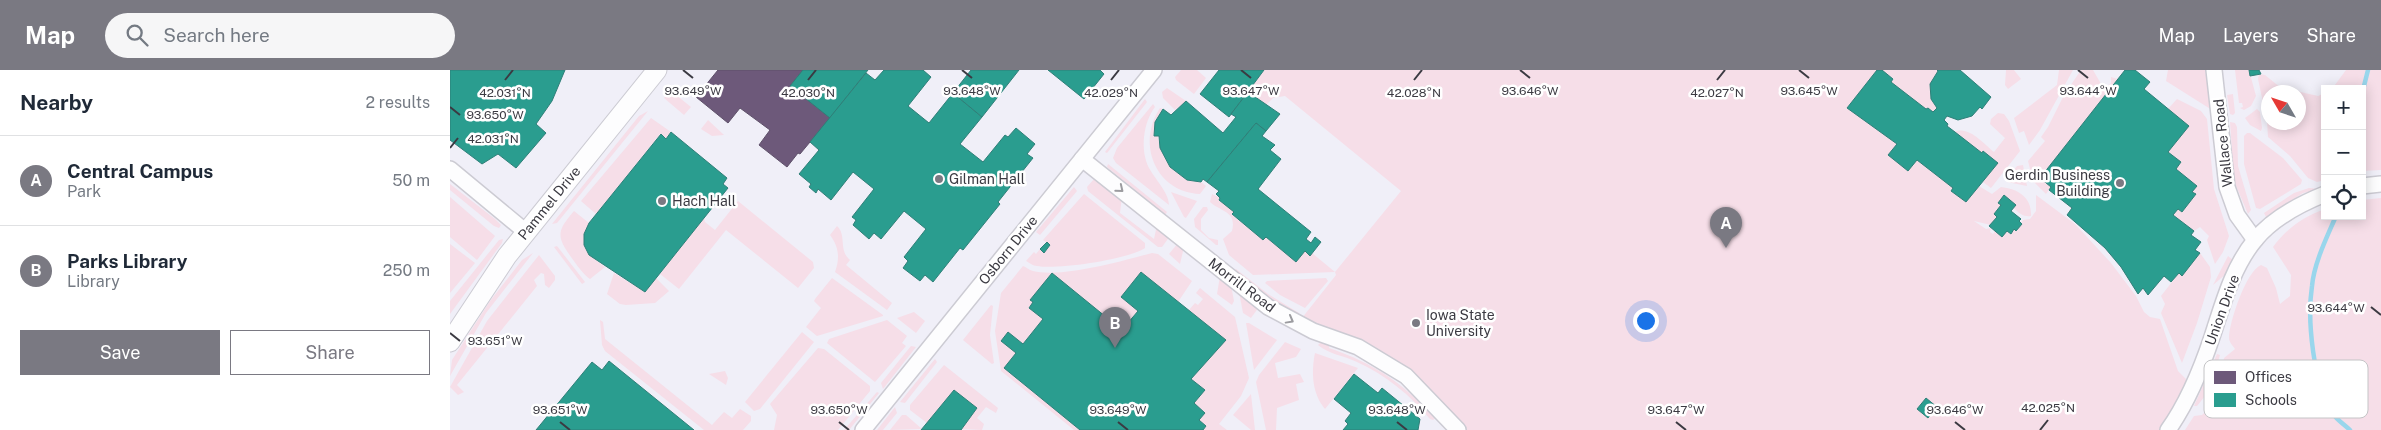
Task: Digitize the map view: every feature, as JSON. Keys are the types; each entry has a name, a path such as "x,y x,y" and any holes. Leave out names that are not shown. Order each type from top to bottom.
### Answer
{"street":[{"name":"Pammel Drive","path":"450,342 482,290 526,232 657,70"},
{"name":"Osborn Drive","path":"863,430 1154,70"},
{"name":"Wallace Road","path":"2214,70 2227,187 2237,215 2255,240"},
{"name":"Morrill Road","path":"1082,158 1268,307 1314,331 1358,347 1406,376 1458,430"},
{"path":"450,170 526,232"},
{"path":"2366,186 2381,184"},
{"name":"Union Drive","path":"2204,360 2230,282 2255,240 2276,221 2321,196"},
{"name":"Union Drive","path":"2168,430 2178,415 2204,361"}],"shaded area":[{"path":"1181,70 1197,70 1206,78 1194,94 1176,80 1175,77"},
{"path":"1264,70 1877,70 1847,108 1897,144 1888,155 1908,171 1917,160 1953,188 1952,191 1966,202 1979,186 1992,194 2001,187 2023,195 2031,209 2031,216 2019,213 2004,195 1998,203 2001,205 1994,214 1997,217 1991,225 1974,221 1986,229 1991,228 1990,232 1993,234 1995,231 2011,233 2014,229 2017,231 2023,220 2030,219 2036,211 2036,195 2075,224 2111,263 2136,296 2144,312 2150,317 2160,319 2178,371 2193,386 2168,430 1458,430 1406,376 1302,318 1336,275 1335,272 1401,191 1285,96 1273,98 1265,106 1248,92"},
{"path":"1882,70 1937,70 1931,85 1930,94 1937,108 1933,112 1928,108 1926,109 1891,82 1894,79"},
{"path":"2006,70 2014,70 2021,79 2008,89 2005,85"},
{"path":"2059,70 2073,70 2040,130 2029,145 2024,131 2019,133 2014,118 2057,85"},
{"path":"2081,70 2093,70 2104,89 2111,83 2111,77 2118,79 2040,178 2051,187 2046,194 2033,181 2028,161 2045,141 2041,137 2064,95"},
{"path":"2168,70 2205,70 2212,110 2166,81"},
{"path":"2235,70 2249,70 2256,96 2251,106 2244,110 2240,108 2243,107 2242,103 2239,103"},
{"path":"2346,70 2381,70 2381,170 2366,171 2366,85 2335,85"},
{"path":"2259,74 2265,75 2277,85 2261,85 2261,93 2258,79"},
{"path":"1167,88 1186,101 1175,110 1163,98 1162,92"},
{"path":"670,90 691,107 684,115 664,98"},
{"path":"2306,93 2318,96 2321,95 2321,181 2317,182 2308,178 2290,156 2268,137 2268,130 2306,130"},
{"path":"2233,94 2235,113 2233,115 2230,114 2227,95"},
{"path":"1145,99 1147,102 1107,153 1105,152"},
{"path":"2177,99 2201,111 2207,119 2214,189 2229,236 2223,252 2215,264 2207,240 2209,236 2200,227 2194,231 2173,215 2178,209 2182,212 2196,194 2192,192 2197,186 2176,169 2181,162 2168,152 2189,126 2168,109"},
{"path":"1153,104 1155,107 1145,129 1144,153 1149,168 1164,191 1169,205 1116,163 1113,158 1117,148"},
{"path":"1160,108 1163,109 1155,122 1160,148 1170,167 1187,180 1201,182 1206,186 1200,194 1185,191 1172,185 1154,164 1150,136 1153,122"},
{"path":"2257,109 2260,112 2261,131 2250,125 2245,118"},
{"path":"648,111 557,223 552,224 639,116"},
{"path":"1998,113 2004,114 2009,121 2020,151 1991,188 1983,182 1997,162 1955,132 1965,131 1970,133 1994,152 2005,138 1990,124 1991,119"},
{"path":"651,118 671,132 666,139 660,134 596,214 581,201"},
{"path":"708,120 724,135 712,136 701,129"},
{"path":"2230,122 2235,123 2237,127 2238,166 2251,210 2248,214 2234,181"},
{"path":"2250,133 2283,158 2302,180 2301,184 2260,209 2256,208 2244,164 2244,136"},
{"path":"1108,164 1167,212 1165,215 1107,167"},
{"path":"2023,165 2027,186 2007,182 2007,178 2017,166"},
{"path":"1095,178 1122,197 1120,213 1154,239 1157,225 1170,236 1162,247 1158,247 1088,191 1087,187"},
{"path":"450,184 495,219 501,225 499,228 450,190"},
{"path":"1074,187 1077,191 1040,235 1036,232"},
{"path":"2309,188 2320,189 2303,193 2266,217 2264,213 2294,193"},
{"path":"1171,192 1197,201 1186,218 1184,217"},
{"path":"1084,194 1145,243 1145,248 1110,260 1076,265 1034,266 1026,261 1034,252 1036,254 1040,249 1045,252 1050,245 1043,240"},
{"path":"1212,194 1220,198 1219,200 1234,212 1232,215 1263,240 1266,237 1296,261 1305,251 1310,255 1312,253 1335,272 1253,275 1229,255 1223,239 1232,231 1232,219 1227,213 1210,202"},
{"path":"450,197 495,236 477,260 450,237"},
{"path":"2381,198 2381,430 2185,430 2194,416 2204,413 2204,418 2368,418 2368,360 2224,360 2235,349 2229,338 2235,310 2244,287 2255,269 2261,265 2267,268 2276,288 2280,304 2290,296 2291,275 2273,247 2296,224 2321,210 2321,220 2366,220 2366,200"},
{"path":"738,201 813,262 814,268 798,288 726,230 679,289 660,274 704,218 705,222 715,230"},
{"path":"1203,207 1207,207 1208,210 1201,219 1201,230 1209,238 1218,240 1218,245 1216,245 1195,227 1194,219"},
{"path":"574,211 589,223 585,237 587,249 605,267 590,279 571,257 563,244 560,234 564,224"},
{"path":"837,226 842,234 844,252 850,260 846,265 892,303 887,310 835,272 838,253 830,235"},
{"path":"503,239 450,314 450,301 499,240"},
{"path":"1178,243 1184,247 1180,264 1169,254"},
{"path":"450,244 475,263 450,293"},
{"path":"557,246 585,282 582,284 554,247"},
{"path":"533,253 486,313 450,376 452,360 490,301 522,260"},
{"path":"1152,253 1158,254 1192,281 1178,302 1141,272 1121,297 1138,311 1122,330 1033,302 1029,308 1043,319 1023,344 1008,333 1016,353 1004,368 1080,430 1074,430 1001,371 995,331 1001,293 1023,266 1033,271 1045,273 1060,272 1092,268"},
{"path":"2200,253 2210,267 2211,277 2182,363 2161,313 2165,304 2161,296 2179,273 2182,275"},
{"path":"539,255 555,276 555,280 549,288 545,285 544,274 541,273 534,280 537,286 457,385 464,392 458,395 450,387 487,321"},
{"path":"2228,256 2233,260 2226,274 2213,285"},
{"path":"1236,269 1268,294 1299,313 1299,316 1273,302 1234,271"},
{"path":"614,273 645,292 656,278 669,291 655,303 620,304 607,294"},
{"path":"1220,276 1231,285 1234,301 1232,305 1217,294"},
{"path":"832,278 883,316 817,336 806,327 821,308 814,301 815,299"},
{"path":"1326,278 1328,281 1305,308 1280,295 1265,283 1267,281"},
{"path":"1200,288 1235,317 1249,378 1241,396 1219,424 1227,430 1203,430 1206,426 1199,420 1205,412 1194,403 1205,390 1191,379 1225,340 1189,310 1195,303 1198,305 1203,299 1196,293"},
{"path":"1239,292 1259,307 1251,318 1243,313"},
{"path":"991,305 993,306 990,335 994,363 992,364 963,340"},
{"path":"914,312 925,321 916,333 897,318"},
{"path":"600,320 603,322 605,339 712,425 724,412 732,418 740,409 751,416 751,421 743,430 704,430 605,351 602,345"},
{"path":"887,320 907,336 902,343 906,346 875,382 827,343 829,339"},
{"path":"1246,323 1277,340 1254,370"},
{"path":"802,332 814,342 760,409 754,411 745,402"},
{"path":"1285,342 1301,349 1296,357 1275,363 1278,378 1300,374 1304,382 1296,384 1299,400 1277,408 1276,430 1266,430 1256,382 1259,375"},
{"path":"1321,342 1330,342 1329,348 1378,370 1400,385 1420,403 1424,399 1439,415 1433,420 1430,419 1406,394 1388,379 1368,367 1322,348 1318,345"},
{"path":"911,346 916,347 883,389 881,383"},
{"path":"818,348 824,349 870,386 870,391 838,430 774,430 777,415 770,404"},
{"path":"1315,353 1358,368 1325,409 1315,390 1313,368"},
{"path":"2217,354 2220,355 2218,360 2214,360"},
{"path":"935,359 937,362 905,403 900,402"},
{"path":"944,365 998,408 996,413 986,407 977,418 984,424 982,430 960,429 977,408 954,390 927,423 910,410 910,405"},
{"path":"725,371 728,378 726,385 709,374"},
{"path":"2204,383 2204,397 2197,406 2194,406"},
{"path":"877,392 879,393 849,430 844,430"},
{"path":"1251,394 1255,430 1251,430 1233,415"},
{"path":"895,407 897,413 883,430 877,430"},
{"path":"902,415 906,415 922,429 890,430"}],"building: Offices":[{"path":"718,70 803,70 790,86 830,118 787,167 759,145 770,130 740,108 728,123 696,97"}],"building: Schools":[{"path":"450,70 565,70 552,101 536,124 546,133 516,168 498,154 482,164 450,140"},
{"path":"803,70 868,70 830,118 790,86"},
{"name":"Gilman Hall","path":"884,70 923,70 931,77 908,106 929,123 953,93 982,117 960,144 983,162 1005,135 1008,137 1016,128 1035,144 1027,154 1033,158 998,202 1000,204 963,250 960,248 933,282 925,275 920,281 903,268 908,261 904,257 926,229 904,211 881,239 874,233 869,239 853,225 856,220 852,217 874,189 853,172 831,200 818,189 816,193 809,187 811,184 799,174 819,150 810,142 866,73 875,80"},
{"path":"971,70 1019,70 982,117 953,93"},
{"path":"1048,70 1100,70 1104,74 1084,99"},
{"path":"1219,70 1264,70 1229,117 1200,94"},
{"path":"1877,70 1882,70 1893,79 1891,82 1926,109 1928,108 1933,112 1937,108 1931,99 1930,84 1937,70 1960,70 1991,97 1982,109 1980,107 1972,116 1958,120 1947,116 1944,120 1948,124 1947,126 1998,163 1966,202 1951,191 1953,188 1917,160 1908,171 1888,155 1897,144 1847,108"},
{"name":"Gerdin Business Building","path":"2125,70 2135,70 2150,82 2144,89 2189,126 2168,152 2181,162 2176,169 2197,186 2192,192 2196,194 2182,212 2178,209 2173,215 2194,231 2191,235 2201,242 2195,250 2200,253 2182,276 2179,273 2171,282 2164,276 2148,295 2143,288 2138,294 2121,267 2105,248 2067,215 2072,208 2049,190 2051,187 2040,178"},
{"path":"2249,70 2259,70 2261,74 2250,76"},
{"path":"1248,92 1280,114 1266,131 1256,123 1207,182 1203,179 1201,182 1187,180 1170,167 1160,148 1159,136 1154,136 1155,122 1163,109 1171,115 1186,101 1223,133 1236,117 1231,114"},
{"path":"1256,123 1266,131 1262,136 1275,145 1270,150 1281,159 1258,189 1311,232 1306,239 1311,243 1315,237 1321,242 1310,256 1305,251 1296,262 1266,237 1263,240 1232,214 1234,212 1219,200 1220,198 1216,194 1219,191 1207,182"},
{"name":"Hach Hall","path":"671,132 727,178 723,184 728,188 645,292 589,255 584,245 584,234 589,223 661,134 666,139"},
{"path":"2004,195 2016,205 2011,211 2021,219 2019,221 2022,224 2016,231 2014,229 2011,234 2007,231 2002,237 1989,226 1997,217 1994,214 2001,205 1998,203"},
{"path":"1047,242 1050,245 1044,253 1040,249"},
{"path":"1141,272 1226,340 1191,379 1205,390 1194,403 1205,413 1199,420 1206,426 1203,430 1080,430 1004,368 1016,353 1001,341 1008,332 1023,344 1043,319 1029,308 1033,302 1030,300 1052,273 1122,330 1138,311 1121,297"},
{"path":"609,361 694,430 536,430 592,362 602,370"},
{"path":"1354,374 1378,393 1382,388 1420,419 1418,430 1343,430 1348,424 1345,421 1351,413 1334,399"},
{"path":"954,390 977,408 961,430 921,430"},
{"path":"1926,398 1937,407 1928,418 1917,409"}],"waterway":[{"path":"2364,85 2368,70"},
{"path":"2314,360 2310,316 2313,277 2321,250 2334,220"},
{"path":"2337,418 2350,430"}],"place":[{"name":"Gilman Hall","path":"939,179"},
{"name":"Gerdin Business Building","path":"2120,183"},
{"name":"Hach Hall","path":"662,201"},
{"name":"Central Campus","path":"1726,248"},
{"name":"Iowa State University","path":"1416,323"},
{"name":"Parks Library","path":"1115,348"}]}
